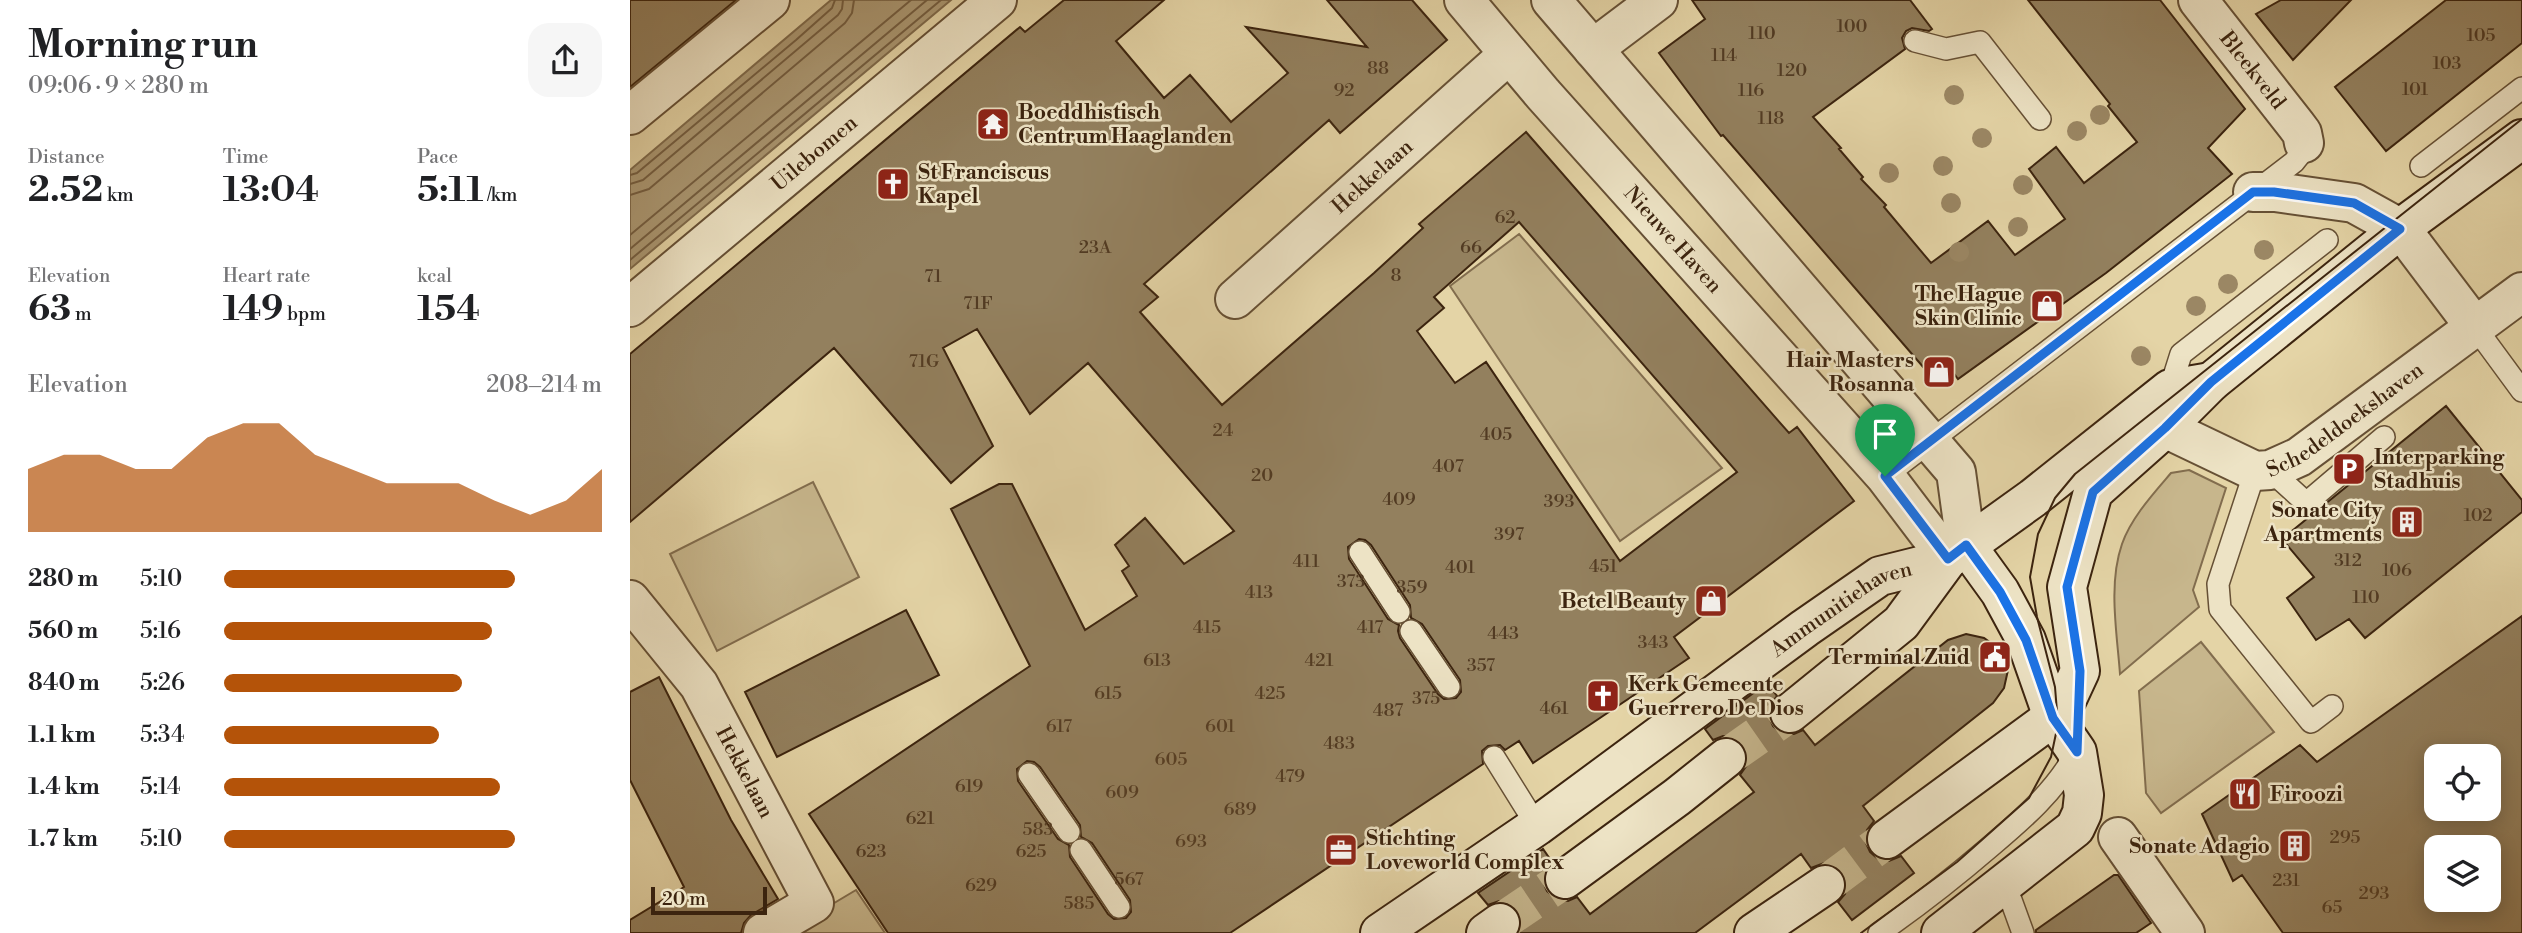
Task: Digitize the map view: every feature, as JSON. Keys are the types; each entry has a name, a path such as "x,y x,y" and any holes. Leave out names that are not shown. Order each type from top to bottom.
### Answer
{"street":[{"path":"630,115 770,0"},
{"name":"Uilebomen","path":"630,307 997,0"},
{"name":"Nieuwe Haven","path":"1464,0 1885,476 1957,552 2000,592 2026,640 2053,718"},
{"path":"1551,0 1956,472 1957,552 1901,623 1790,713"},
{"path":"1593,49 1658,0"},
{"name":"Bleekveld","path":"2198,0 2302,133 2304,143"},
{"name":"Hekkelaan","path":"1235,299 1509,54"},
{"path":"1941,933 2075,828 2082,813 2084,795 2077,752 2080,671 2067,587 2093,492 2165,428 2211,382 2400,229 2522,139"},
{"path":"2253,192 2274,192 2354,203 2400,229 2475,327"},
{"name":"Schedeldoekshaven","path":"2165,428 2262,470 2299,457 2522,292"},
{"path":"2170,388 2211,382"},
{"name":"Ammunitiehaven","path":"1380,933 1537,826 1805,628 1880,576 1957,552 2033,498 2170,388"},
{"name":"Hekkelaan","path":"630,600 699,685 814,903 763,933"},
{"path":"1888,839 2053,718 2067,699 2080,671"},
{"path":"2053,718 2077,752"},
{"path":"1564,879 1726,758"},
{"path":"2118,837 2185,933"},
{"path":"1754,933 1825,885"}],"lane":[{"path":"1915,41 1946,50 1980,41 2040,119"},
{"path":"2421,166 2522,88"},
{"path":"1885,476 2294,162 2302,152 2304,143"},
{"path":"2170,388 2181,354 2327,240"},
{"path":"2475,327 2522,391"},
{"path":"2332,706 2311,722 2220,609 2218,584 2262,470 2303,500 2311,499 2384,437"},
{"path":"1360,552 1399,612"},
{"path":"1411,631 1449,687"},
{"path":"1879,933 1964,870 2036,808 2064,776 2077,752"},
{"path":"1494,757 1537,826"},
{"path":"1029,774 1069,832"},
{"path":"1081,850 1119,906"},
{"path":"1966,933 2028,887 2031,864"},
{"path":"2011,900 2022,933"},
{"path":"1999,920 2022,933"}],"shaded area":[{"path":"1519,234 1722,468 1620,541 1450,286"},
{"path":"2189,470 2226,488 2193,590 2199,607 2120,674 2114,592 2122,544 2137,516 2171,473"},
{"path":"813,482 859,577 717,651 670,554"},
{"path":"2201,642 2274,732 2161,813 2146,793 2139,691"},
{"path":"856,890 885,933 784,933"}],"water":[{"path":"831,0 951,0 630,269 630,170"}],"building":[{"path":"630,0 736,0 630,87"},
{"path":"1064,0 1164,0 1116,41 1164,98 1190,75 1231,122 1288,73 1246,27 1367,47 1327,0 1412,0 1447,40 1340,133 1329,120 1144,284 1158,297 1140,312 1222,405 1374,273 1423,228 1419,224 1526,132 1789,433 1797,427 1854,501 1674,637 1689,658 1533,763 1519,741 1505,750 1500,745 1488,746 1482,751 1483,764 1230,933 888,933 809,814 1030,666 951,509 999,484 1012,484 1085,630 1137,596 1122,571 1129,566 1115,545 1145,518 1184,564 1234,531 1088,363 1030,414 977,329 943,348 993,446 951,483 834,348 630,522 630,354 1020,27 1025,32","holes":["1519,222 1737,472 1620,561 1486,362 1455,383 1417,331 1444,308 1434,297","1359,539 1371,545 1410,605 1411,618 1422,624 1460,680 1461,692 1456,698 1444,699 1438,694 1400,638 1399,625 1388,619 1349,559 1348,547","1027,761 1040,767 1080,825 1081,837 1092,843 1130,900 1131,912 1126,918 1114,919 1108,914 1070,857 1069,845 1058,839 1018,781 1017,769"]},
{"path":"1692,0 1910,0 1932,29 1929,31 1912,28 1906,31 1902,38 1905,49 1813,117 1841,148 1839,149 1863,177 1861,179 1886,205 1884,207 1931,263 1988,221 2015,255 2065,219 2029,169 2056,147 2084,183 2137,142 2028,0 2160,0 2245,109 2208,148 2232,174 2106,273 1958,379 1952,371 1937,383 1723,135 1721,136 1659,53 1705,19"},
{"path":"2281,0 2351,0 2293,60 2256,14"},
{"path":"2446,0 2522,0 2522,43 2386,151 2335,87"},
{"name":"Sonate City Apartments","path":"2446,406 2522,500 2522,512 2365,638 2349,619 2316,640 2287,598 2314,577 2282,539"},
{"path":"906,610 939,675 777,757 745,692"},
{"path":"2522,616 2522,933 2283,933 2242,875 2233,881 2202,814 2300,745 2317,762"},
{"path":"1966,634 1984,638 1999,649 2008,670 2004,688 1993,703 1863,806 1874,821 1867,830 1865,841 1870,852 1878,859 1889,861 1901,856 1914,873 1852,920 1838,902 1845,894 1847,884 1843,872 1824,863 1811,868 1801,854 1695,933 1519,933 1522,922 1517,910 1510,903 1499,901 1488,905 1478,893 1543,849 1552,862 1545,871 1543,882 1547,891 1557,899 1568,901 1577,897 1590,914 1754,792 1740,775 1747,765 1747,754 1743,745 1733,737 1723,736 1713,740 1705,729 1767,683 1777,696 1769,706 1769,717 1773,726 1783,734 1794,734 1803,730 1815,745 1948,640"},
{"path":"659,677 731,820 778,899 751,915 744,923 741,933 630,933 630,920 684,887 630,780 630,692"},
{"path":"2114,875 2118,875 2151,923 2136,933 2036,933 2036,930"}],"tunnel":[{"path":"1726,758 1790,713"},
{"path":"1825,885 1887,839"},
{"path":"1500,923 1565,879"}],"tram line":[{"path":"1861,933 1957,862 2029,798 2051,757 2058,724 2055,687 2030,577 2038,534 2055,498 2075,474 2522,119"}],"place":[{"name":"Boeddhistisch Centrum Haaglanden","path":"993,124"},
{"name":"St Franciscus Kapel","path":"893,184"},
{"name":"The Hague Skin Clinic","path":"2047,306"},
{"name":"Hair Masters Rosanna","path":"1939,372"},
{"name":"Interparking Stadhuis","path":"2349,469"},
{"name":"Sonate City Apartments","path":"2407,522"},
{"name":"Betel Beauty","path":"1711,601"},
{"name":"Terminal Zuid","path":"1995,657"},
{"name":"Kerk Gemeente Guerrero De Dios","path":"1603,696"},
{"name":"Firoozi","path":"2245,794"},
{"name":"Sonate Adagio","path":"2295,846"},
{"name":"Stichting Loveworld Complex","path":"1341,850"}],"route":[{"path":"2253,192 2274,192 2354,203 2400,229 2211,382 2165,428 2093,492 2067,587 2080,671 2077,752 2053,718 2026,640 2000,592 1966,545 1948,559 1885,476 2253,192"}]}
